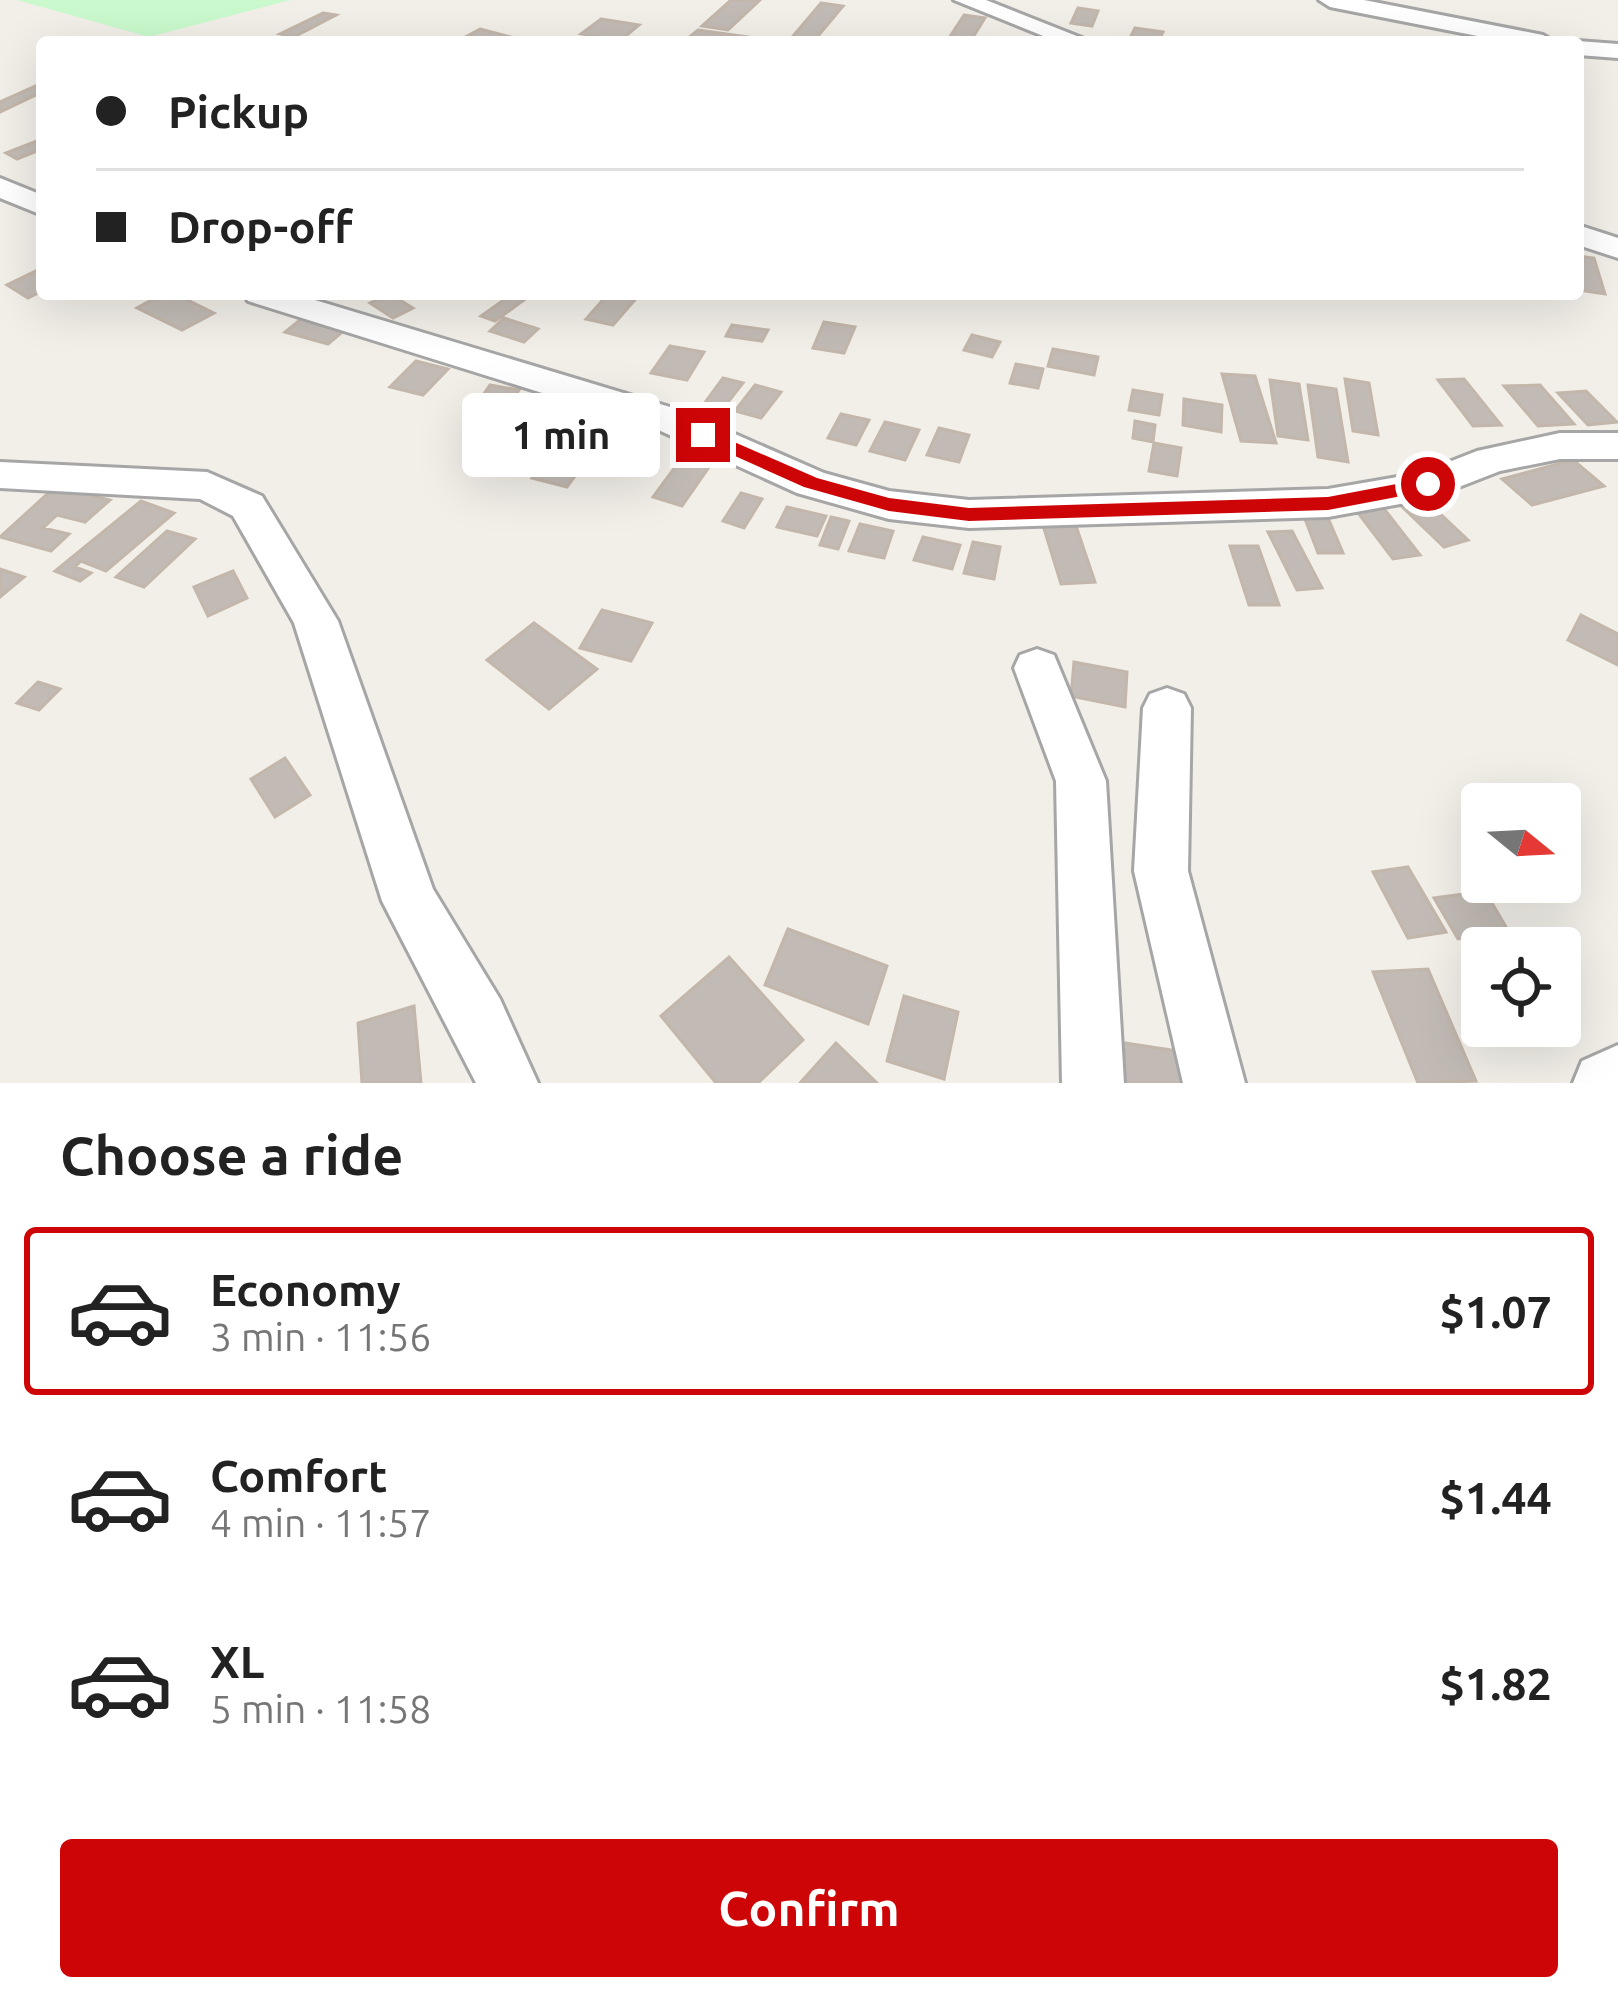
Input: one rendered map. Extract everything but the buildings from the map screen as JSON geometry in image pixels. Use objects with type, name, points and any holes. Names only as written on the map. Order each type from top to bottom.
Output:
[{"type":"street","points":[[965,0],[1063,36]]},
{"type":"street","points":[[1330,0],[1508,36]]},
{"type":"street","points":[[1584,48],[1618,51]]},
{"type":"street","points":[[0,187],[36,203]]},
{"type":"street","points":[[1584,236],[1618,249]]},
{"type":"street","points":[[280,300],[667,419],[811,483],[889,505],[969,514],[1328,503],[1428,484],[1491,460],[1559,446],[1618,446]]},
{"type":"street","points":[[0,475],[207,486],[248,506],[316,621],[410,901],[478,1020],[506,1083]]},
{"type":"street","points":[[1036,668],[1081,781],[1093,1083]]},
{"type":"street","points":[[1167,708],[1161,871],[1214,1083]]},
{"type":"street","points":[[1604,1083],[1618,1076]]},
{"type":"green space","points":[[17,0],[290,0],[153,36]]},
{"type":"route","points":[[703,435],[811,483],[889,505],[969,514],[1328,503],[1428,484]]}]
